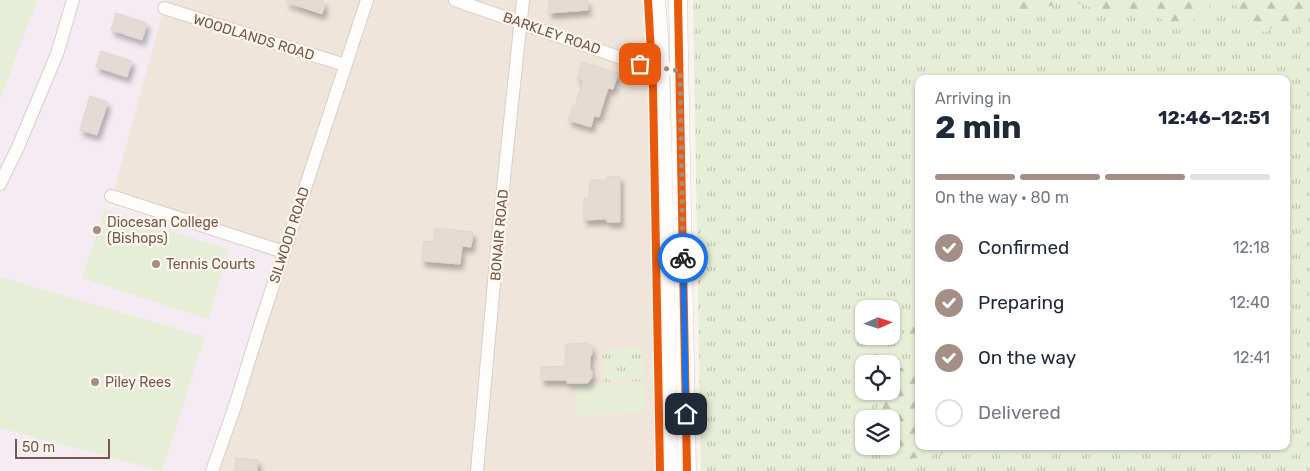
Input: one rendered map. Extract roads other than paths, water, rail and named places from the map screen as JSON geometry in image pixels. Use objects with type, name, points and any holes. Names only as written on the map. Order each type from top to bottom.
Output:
[{"type":"main road","points":[[656,0],[660,67],[669,471]]},
{"type":"main road","points":[[678,0],[687,471]]},
{"type":"street","points":[[0,184],[18,147],[57,54],[73,0]]},
{"type":"street","name":"SILWOOD ROAD","points":[[212,471],[235,406],[366,0]]},
{"type":"street","name":"BARKLEY ROAD","points":[[455,0],[630,61],[680,71]]},
{"type":"street","name":"BONAIR ROAD","points":[[477,471],[500,216],[523,0]]},
{"type":"street","name":"WOODLANDS ROAD","points":[[164,8],[345,65]]},
{"type":"street","points":[[111,196],[284,252]]},
{"type":"place","name":"Diocesan College (Bishops)","points":[[97,230]]},
{"type":"place","name":"Tennis Courts","points":[[156,264]]},
{"type":"place","name":"Piley Rees","points":[[95,382]]}]
